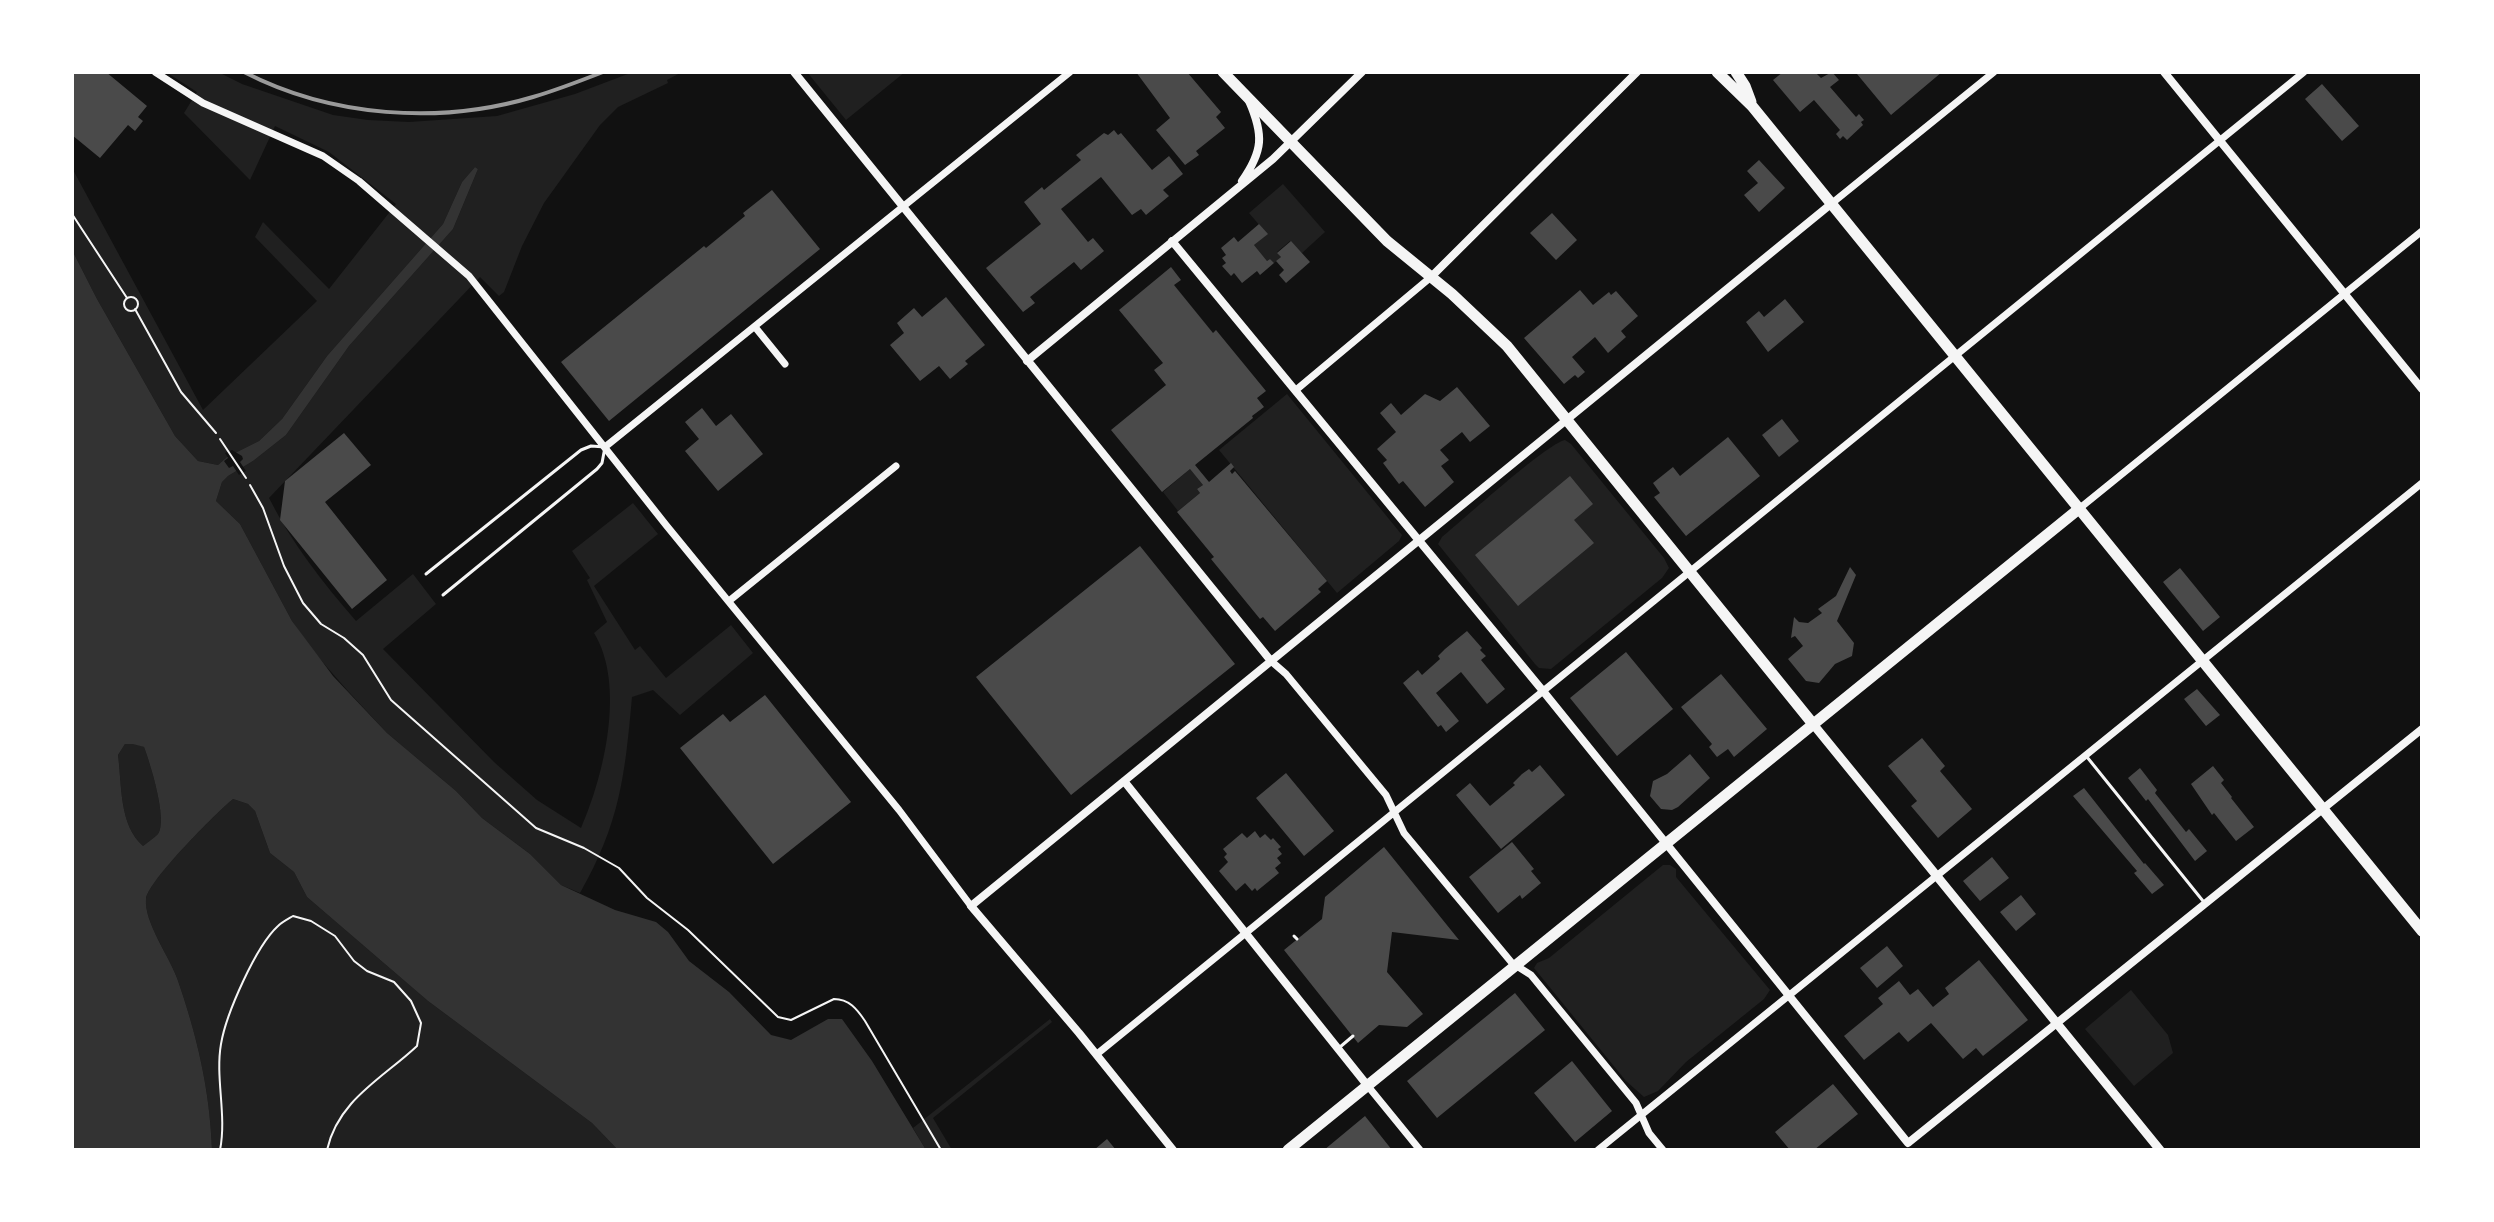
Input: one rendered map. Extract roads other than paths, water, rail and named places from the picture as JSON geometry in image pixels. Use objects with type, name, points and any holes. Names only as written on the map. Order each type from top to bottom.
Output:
[{"type":"main road","points":[[1223,72],[1387,241],[1497,336],[2160,1150]]},
{"type":"main road","points":[[1717,72],[1752,106],[2422,931]]},
{"type":"main road","points":[[1736,72],[1752,106]]},
{"type":"main road","points":[[1288,1150],[2080,508]]},
{"type":"street","points":[[155,72],[203,103],[323,156],[359,181],[477,285],[899,810],[971,906],[1097,1054],[1173,1150]]},
{"type":"street","points":[[794,72],[1271,661],[1286,674],[1380,787],[1404,833],[1515,966],[1532,977],[1642,1113],[1648,1131],[1663,1150]]},
{"type":"street","points":[[605,447],[1070,72]]},
{"type":"street","points":[[1027,361],[1291,142],[1362,72]]},
{"type":"street","points":[[1296,390],[1431,277],[1637,72]]},
{"type":"street","points":[[971,906],[1994,72]]},
{"type":"street","points":[[2164,72],[2422,389]]},
{"type":"street","points":[[1097,1054],[2304,72]]},
{"type":"street","points":[[1237,188],[1252,167],[1259,147],[1259,125],[1246,95]]},
{"type":"street","points":[[2080,508],[2422,231]]},
{"type":"street","points":[[1172,241],[1543,691],[1908,1143]]},
{"type":"street","points":[[755,327],[785,364]]},
{"type":"street","points":[[729,601],[896,466]]},
{"type":"street","points":[[1598,1150],[2422,483]]},
{"type":"street","points":[[1899,1150],[2422,729]]},
{"type":"street","points":[[1124,781],[1420,1150]]},
{"type":"lane","points":[[426,574],[581,450],[591,446],[605,447],[602,463],[597,469],[443,595]]},
{"type":"lane","points":[[2085,754],[2206,904]]},
{"type":"lane","points":[[1338,1049],[1353,1036]]},
{"type":"railway","points":[[244,72],[313,99],[386,112],[423,113],[497,106],[603,72]]}]
